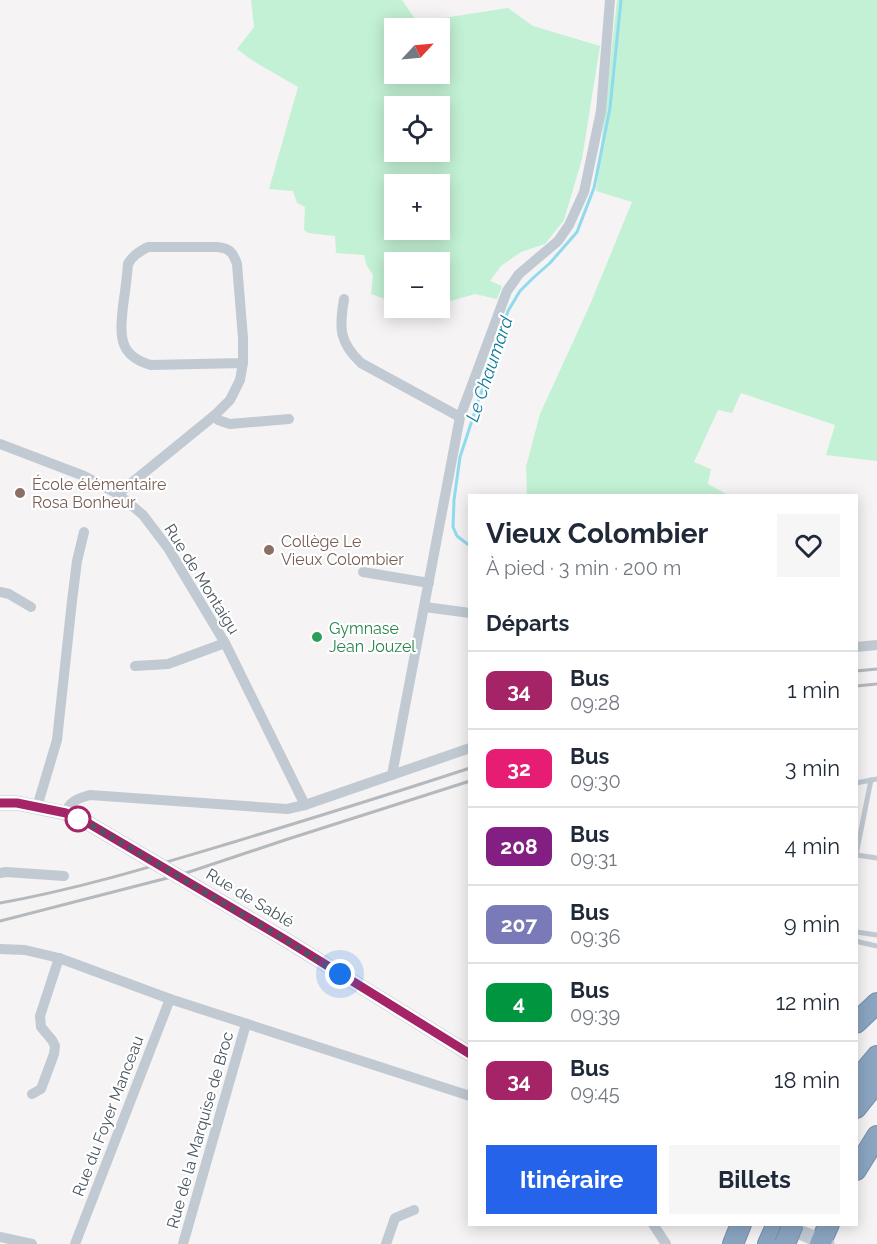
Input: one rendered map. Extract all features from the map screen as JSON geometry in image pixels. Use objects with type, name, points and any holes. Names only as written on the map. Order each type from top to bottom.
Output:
[{"type":"highway","points":[[858,1021],[877,1003]]},
{"type":"highway","points":[[858,1079],[877,1056]]},
{"type":"highway","points":[[858,1106],[877,1082]]},
{"type":"highway","points":[[858,1167],[877,1136]]},
{"type":"highway","points":[[733,1244],[740,1226]]},
{"type":"highway","points":[[768,1244],[778,1226]]},
{"type":"highway","points":[[785,1244],[792,1226]]},
{"type":"main road","name":"Rue de Sablé","points":[[0,803],[17,803],[66,813],[88,823],[286,940],[468,1053]]},
{"type":"main road","points":[[785,1226],[824,1238]]},
{"type":"street","points":[[392,774],[460,417],[507,291],[519,274],[558,241],[569,225],[584,192],[601,111],[610,0]]},
{"type":"street","points":[[118,494],[215,415],[230,400],[240,380],[243,363],[237,264],[234,255],[225,248],[217,247],[148,248],[138,252],[128,264],[120,331],[123,344],[130,355],[139,362],[151,365],[243,363]]},
{"type":"street","points":[[344,299],[341,317],[343,339],[351,353],[362,363],[460,417]]},
{"type":"street","points":[[215,415],[218,420],[230,424],[289,419]]},
{"type":"street","name":"Rue de Montaigu","points":[[0,444],[84,476],[118,494],[143,515],[168,548],[225,644],[305,805]]},
{"type":"street","points":[[37,807],[57,740],[77,561],[84,532]]},
{"type":"street","points":[[363,572],[429,583]]},
{"type":"street","points":[[0,592],[9,594],[31,606]]},
{"type":"street","points":[[425,607],[468,613]]},
{"type":"street","points":[[135,666],[168,664],[225,644]]},
{"type":"street","points":[[858,647],[877,645]]},
{"type":"street","points":[[66,813],[73,801],[90,795],[287,809],[305,805],[468,749]]},
{"type":"street","points":[[0,873],[64,876]]},
{"type":"street","points":[[0,949],[25,950],[59,958],[170,999],[468,1095]]},
{"type":"street","points":[[32,1094],[41,1089],[54,1054],[55,1046],[41,1027],[40,1016],[59,958]]},
{"type":"street","name":"Rue du Foyer Manceau","points":[[75,1244],[170,999]]},
{"type":"street","name":"Rue de la Marquise de Broc","points":[[183,1244],[246,1024]]},
{"type":"street","points":[[386,1244],[395,1218],[414,1210]]},
{"type":"street","points":[[654,1226],[666,1244]]},
{"type":"street","points":[[0,1237],[32,1244]]},
{"type":"lane","points":[[858,783],[874,780],[858,851]]},
{"type":"lane","points":[[858,855],[877,858]]},
{"type":"lane","points":[[858,932],[877,935]]},
{"type":"lane","points":[[858,941],[877,946]]},
{"type":"lane","points":[[858,1021],[877,997]]},
{"type":"green space","points":[[251,0],[402,0],[414,18],[384,18],[384,84],[450,84],[450,18],[443,18],[508,8],[533,26],[600,46],[582,159],[564,220],[545,244],[521,252],[501,266],[490,281],[502,286],[497,299],[475,294],[450,301],[450,252],[384,252],[384,299],[371,294],[373,275],[364,255],[336,253],[335,236],[308,233],[304,230],[305,207],[297,203],[293,191],[269,189],[298,87],[237,49],[254,27]]},
{"type":"green space","points":[[617,0],[877,0],[877,461],[826,455],[835,425],[741,393],[732,413],[718,410],[694,462],[711,469],[708,484],[726,494],[527,494],[526,467],[540,414],[589,307],[632,202],[596,191]]},
{"type":"waterway","name":"Le Chaumard","points":[[468,544],[457,536],[453,527],[460,457],[508,311],[520,291],[550,263],[577,232],[594,188],[610,108],[621,0]]},
{"type":"railway","points":[[858,671],[877,669]]},
{"type":"railway","points":[[858,686],[877,684]]},
{"type":"railway","points":[[0,903],[59,891],[147,868],[468,769]]},
{"type":"railway","points":[[0,921],[183,874],[468,782]]},
{"type":"bus line","name":"34","points":[[0,803],[17,803],[66,813],[88,823],[286,940],[468,1053]]},
{"type":"place","name":"École élémentaire Rosa Bonheur","points":[[20,493]]},
{"type":"place","name":"Collège Le Vieux Colombier","points":[[269,550]]},
{"type":"place","name":"Gymnase Jean Jouzel","points":[[317,637]]},
{"type":"route","points":[[78,819],[76,818],[286,940],[340,974]]}]
